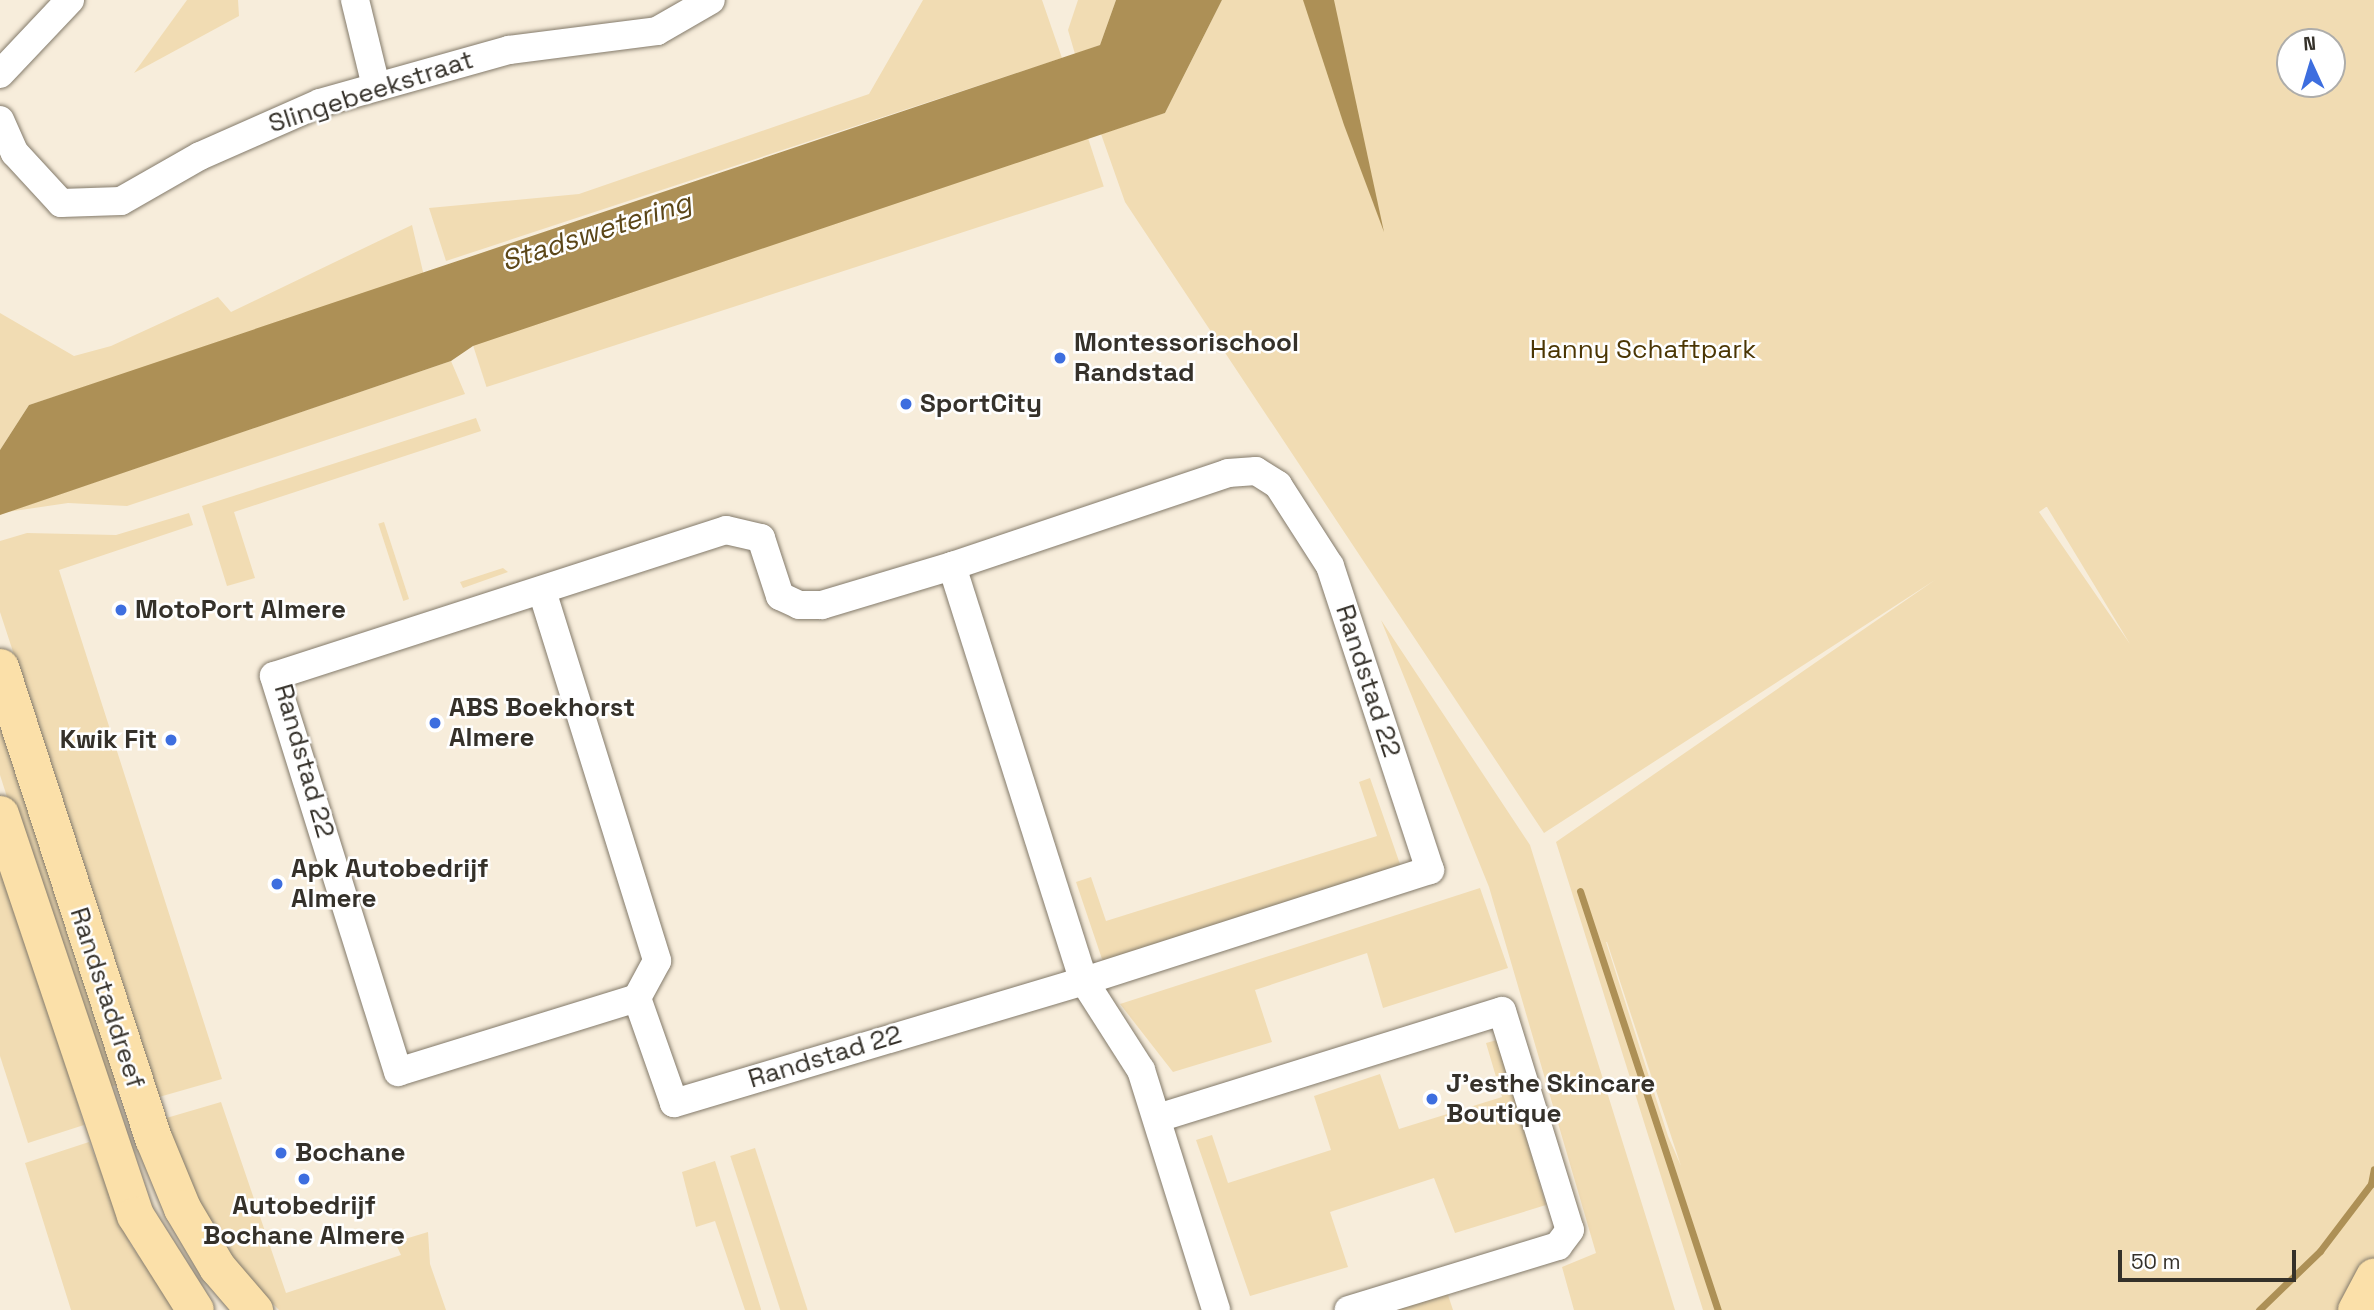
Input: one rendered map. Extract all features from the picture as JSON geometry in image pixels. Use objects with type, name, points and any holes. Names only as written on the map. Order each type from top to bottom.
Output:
[{"type":"main road","name":"Randstaddreef","points":[[0,667],[154,1140],[182,1208],[217,1267],[254,1310]]},
{"type":"main road","name":"Randstaddreef","points":[[0,814],[135,1215],[195,1310]]},
{"type":"main road","points":[[2356,1310],[2374,1276]]},
{"type":"street","points":[[0,74],[70,0]]},
{"type":"street","points":[[355,0],[376,86]]},
{"type":"street","name":"Slingebeekstraat","points":[[0,120],[15,153],[61,203],[85,206],[121,201],[261,126],[376,86],[509,50],[657,31],[710,0]]},
{"type":"street","name":"Randstad 22","points":[[1256,471],[1278,485],[1330,566],[1430,870],[1084,981],[674,1103],[637,998],[398,1072],[274,676],[543,594],[595,568],[726,530],[761,538],[780,596],[799,605],[822,605],[952,566],[1228,473],[1256,471]]},
{"type":"street","points":[[952,566],[1084,981],[1141,1070],[1216,1310]]},
{"type":"street","points":[[543,594],[657,961],[637,998]]},
{"type":"street","points":[[1158,1118],[1502,1011],[1570,1230],[1558,1246],[1349,1310]]},
{"type":"green space","points":[[187,0],[238,0],[239,16],[134,73]]},
{"type":"green space","points":[[923,0],[1042,0],[1062,58],[446,261],[429,208],[579,194],[869,94]]},
{"type":"green space","points":[[1078,0],[1116,0],[1100,45],[1075,54],[1068,30]]},
{"type":"green space","name":"Hanny Schaftpark","points":[[1222,0],[2374,0],[2374,1261],[2343,1310],[1703,1310],[1556,842],[1935,580],[1544,833],[1125,202],[1101,134],[1165,113]],"holes":[[[2047,507],[2130,644],[2039,512]],[[1607,942],[1681,1166],[1668,1136]]]},
{"type":"green space","points":[[1088,138],[1104,187],[487,387],[471,339]]},
{"type":"green space","points":[[412,225],[424,276],[29,405],[0,450],[0,313],[74,356],[111,346],[218,297],[231,312]]},
{"type":"green space","points":[[451,361],[465,394],[127,506],[68,503],[7,512]]},
{"type":"green space","points":[[476,418],[481,431],[234,512],[255,578],[227,586],[202,506]]},
{"type":"green space","points":[[189,513],[193,525],[59,570],[222,1079],[159,1097],[0,612],[0,541],[27,533],[116,535]]},
{"type":"green space","points":[[384,522],[409,599],[403,601],[378,524]]},
{"type":"green space","points":[[503,568],[508,572],[463,588],[460,582]]},
{"type":"green space","points":[[1381,620],[1530,845],[1675,1310],[1574,1310],[1562,1267],[1596,1253],[1489,887]]},
{"type":"green space","points":[[0,706],[123,1084],[100,1088],[0,775]]},
{"type":"green space","points":[[1370,778],[1401,867],[1103,962],[1076,882],[1091,877],[1106,921],[1377,836],[1359,782]]},
{"type":"green space","points":[[0,847],[84,1125],[28,1143],[0,1056]]},
{"type":"green space","points":[[1480,888],[1508,968],[1383,1008],[1367,953],[1255,990],[1272,1042],[1173,1072],[1120,1004]]},
{"type":"green space","points":[[1497,1040],[1546,1205],[1455,1233],[1434,1178],[1330,1212],[1348,1267],[1250,1296],[1196,1140],[1212,1135],[1228,1183],[1331,1150],[1314,1096],[1380,1074],[1399,1129],[1502,1097],[1486,1043]]},
{"type":"green space","points":[[221,1102],[286,1293],[401,1255],[395,1242],[428,1232],[430,1264],[446,1310],[279,1310],[248,1279],[199,1206],[163,1119]]},
{"type":"green space","points":[[89,1142],[130,1244],[177,1310],[71,1310],[25,1163]]},
{"type":"green space","points":[[755,1148],[808,1310],[780,1310],[730,1156]]},
{"type":"green space","points":[[715,1161],[761,1310],[745,1310],[715,1221],[696,1227],[682,1172]]},
{"type":"green space","points":[[1446,1289],[1453,1310],[1389,1310]]},
{"type":"water","name":"Stadswetering","points":[[1116,0],[1222,0],[1165,113],[473,346],[451,361],[0,515],[0,450],[29,405],[1100,45]]},
{"type":"water","points":[[1303,0],[1334,0],[1384,232],[1344,125]]},
{"type":"waterway","points":[[1580,891],[1718,1310]]},
{"type":"waterway","points":[[2259,1310],[2320,1251],[2371,1184],[2374,1169]]},
{"type":"place","name":"Montessorischool Randstad","points":[[1060,358]]},
{"type":"place","name":"SportCity","points":[[906,404]]},
{"type":"place","name":"MotoPort Almere","points":[[121,610]]},
{"type":"place","name":"ABS Boekhorst Almere","points":[[435,723]]},
{"type":"place","name":"Kwik Fit","points":[[171,740]]},
{"type":"place","name":"Apk Autobedrijf Almere","points":[[277,884]]},
{"type":"place","name":"J'esthe Skincare Boutique","points":[[1432,1099]]},
{"type":"place","name":"Bochane","points":[[281,1153]]},
{"type":"place","name":"Autobedrijf Bochane Almere","points":[[304,1179]]}]
